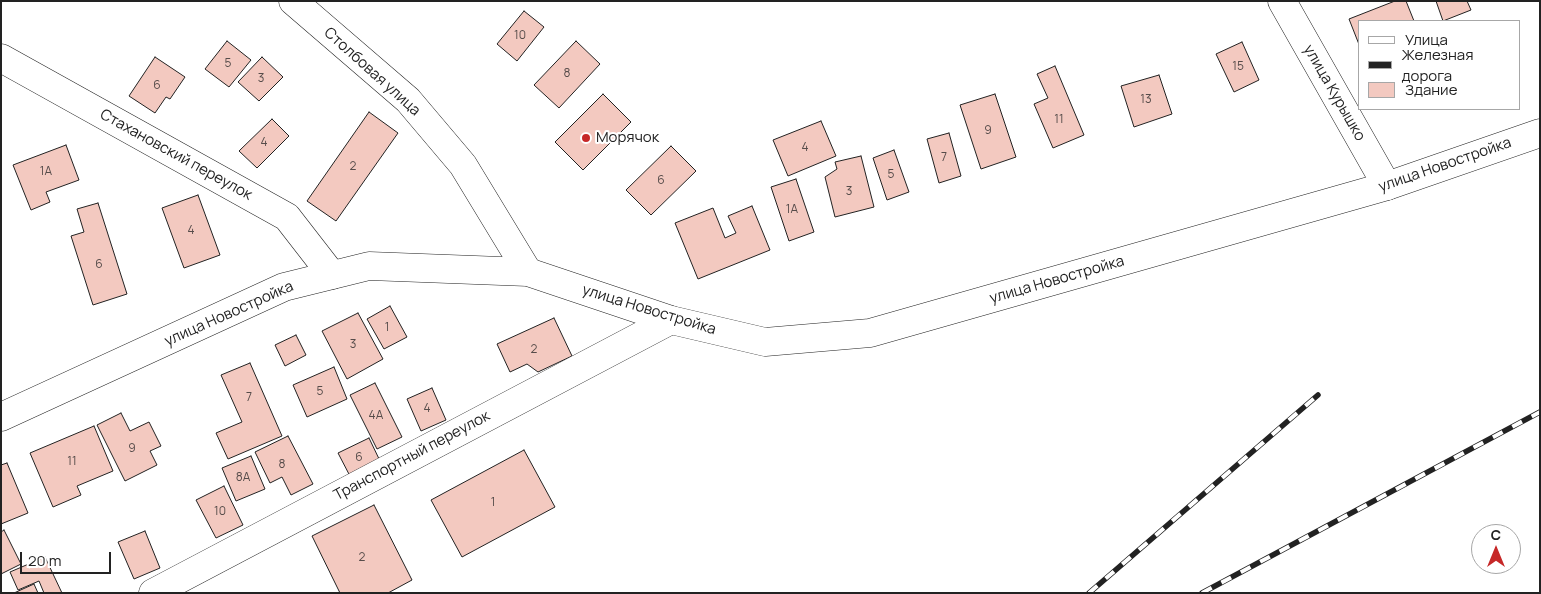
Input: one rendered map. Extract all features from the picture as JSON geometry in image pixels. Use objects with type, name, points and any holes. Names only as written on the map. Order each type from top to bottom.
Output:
[{"type":"main road","name":"Столбовая улица","points":[[293,1],[408,100],[463,165],[528,272]]},
{"type":"main road","name":"улица Курышко","points":[[1282,1],[1387,186]]},
{"type":"main road","name":"Стахановский переулок","points":[[1,58],[287,217],[332,275]]},
{"type":"main road","name":"улица Новостройка","points":[[1,417],[284,287],[369,266],[528,272],[671,320],[765,342],[870,333],[1387,186],[1540,133]]},
{"type":"main road","name":"Транспортный переулок","points":[[153,593],[671,320]]},
{"type":"building","points":[[1395,1],[1406,1],[1414,20],[1358,20],[1358,42],[1349,19]]},
{"type":"building","points":[[1436,1],[1467,1],[1471,10],[1443,20]]},
{"type":"building","points":[[524,11],[544,27],[517,61],[497,44]]},
{"type":"building","points":[[227,41],[251,60],[229,87],[205,69]]},
{"type":"building","points":[[576,41],[600,64],[559,108],[534,85]]},
{"type":"building","points":[[1242,42],[1259,80],[1234,92],[1216,54]]},
{"type":"building","points":[[155,57],[185,77],[170,99],[166,97],[155,113],[129,96]]},
{"type":"building","points":[[262,57],[283,77],[259,101],[238,82]]},
{"type":"building","points":[[1055,66],[1084,135],[1053,148],[1034,104],[1048,98],[1037,74]]},
{"type":"building","points":[[1159,75],[1172,114],[1134,127],[1121,86]]},
{"type":"building","points":[[603,94],[631,122],[583,170],[555,142]]},
{"type":"building","points":[[995,94],[1016,157],[981,169],[960,105]]},
{"type":"building","points":[[369,112],[398,133],[336,221],[307,201]]},
{"type":"building","points":[[272,119],[289,136],[257,168],[239,151]]},
{"type":"building","points":[[821,121],[836,156],[788,176],[773,140]]},
{"type":"building","points":[[949,133],[961,176],[939,183],[927,139]]},
{"type":"building","points":[[66,145],[79,180],[46,192],[50,202],[31,210],[13,165]]},
{"type":"building","points":[[671,146],[696,171],[651,215],[626,190]]},
{"type":"building","points":[[894,150],[909,192],[887,200],[873,158]]},
{"type":"building","points":[[861,156],[874,207],[835,217],[825,177],[837,169],[835,162]]},
{"type":"building","points":[[796,179],[814,232],[789,241],[771,187]]},
{"type":"building","points":[[198,195],[220,255],[184,268],[162,208]]},
{"type":"building","points":[[98,203],[127,294],[93,305],[71,236],[84,232],[77,209]]},
{"type":"building","points":[[752,206],[770,250],[698,279],[675,223],[713,208],[725,238],[736,233],[728,216]]},
{"type":"building","points":[[390,306],[407,337],[384,349],[367,319]]},
{"type":"building","points":[[358,313],[383,359],[347,379],[322,331]]},
{"type":"building","points":[[554,318],[572,356],[538,372],[527,364],[510,372],[497,344]]},
{"type":"building","points":[[296,335],[306,355],[285,366],[275,345]]},
{"type":"building","points":[[250,363],[282,436],[228,459],[216,433],[242,422],[221,375]]},
{"type":"building","points":[[334,367],[347,399],[307,417],[293,385]]},
{"type":"building","points":[[375,383],[402,437],[377,449],[350,395]]},
{"type":"building","points":[[432,388],[446,420],[421,431],[407,399]]},
{"type":"building","points":[[121,413],[130,431],[149,422],[161,446],[150,451],[157,465],[125,481],[97,425]]},
{"type":"building","points":[[94,426],[113,471],[77,486],[81,495],[53,507],[30,453]]},
{"type":"building","points":[[288,436],[313,484],[291,495],[282,477],[270,483],[255,452]]},
{"type":"building","points":[[369,438],[381,463],[351,478],[338,453]]},
{"type":"building","points":[[524,450],[555,507],[462,557],[431,500]]},
{"type":"building","points":[[251,456],[265,489],[236,501],[222,468]]},
{"type":"building","points":[[7,463],[28,513],[1,524],[1,465]]},
{"type":"building","points":[[224,486],[243,525],[216,538],[196,500]]},
{"type":"building","points":[[374,505],[412,580],[388,593],[340,593],[312,536]]},
{"type":"building","points":[[4,530],[21,564],[1,574],[1,532]]},
{"type":"building","points":[[145,531],[160,568],[134,579],[118,542]]},
{"type":"building","points":[[45,557],[62,593],[44,593],[39,581],[18,590],[10,572]]},
{"type":"building","points":[[34,584],[38,593],[14,593]]},
{"type":"railway","points":[[1089,593],[1318,395]]},
{"type":"railway","points":[[1202,593],[1540,412]]},
{"type":"place","name":"Морячок","points":[[586,138]]}]
